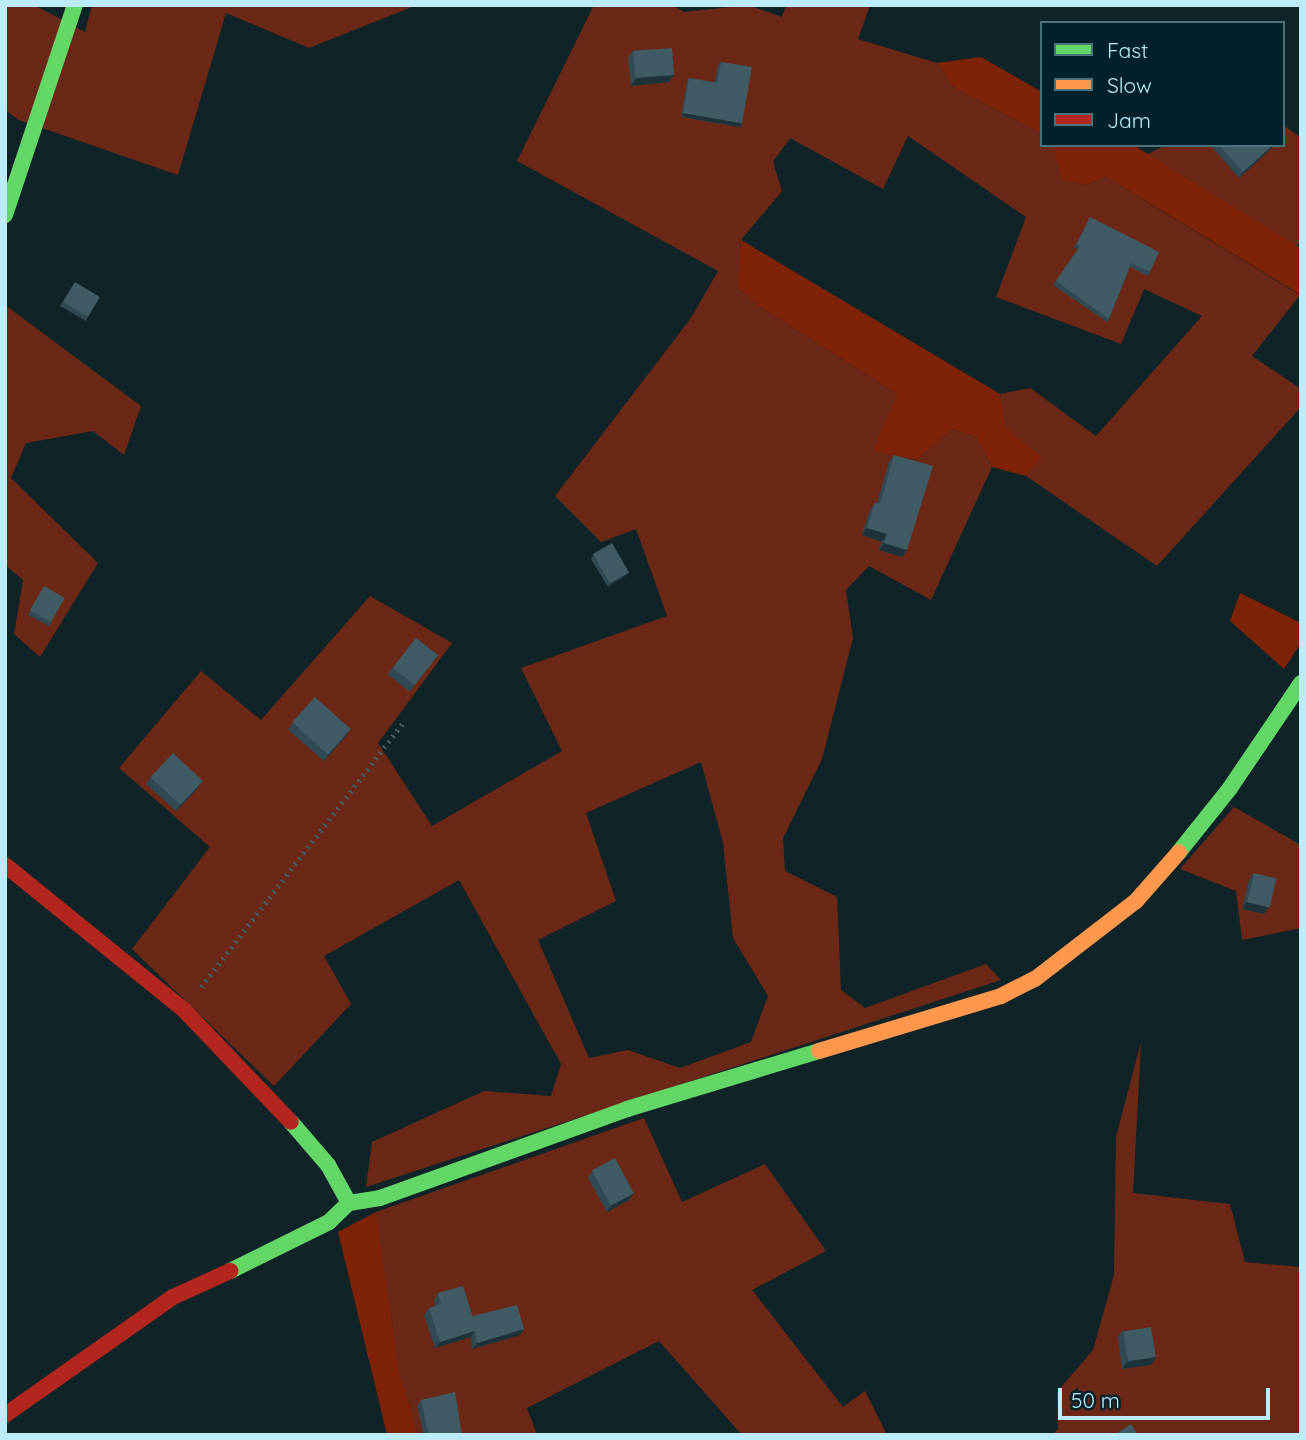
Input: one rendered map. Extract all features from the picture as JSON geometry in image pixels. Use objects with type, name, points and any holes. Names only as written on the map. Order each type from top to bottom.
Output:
[{"type":"street","points":[[5,215],[75,5]]},
{"type":"street","points":[[5,1415],[173,1297],[294,1241],[329,1222],[349,1203],[380,1198],[627,1109],[1002,996],[1035,979],[1136,901],[1230,788],[1301,683]]},
{"type":"street","points":[[5,865],[183,1009],[303,1134],[328,1166],[349,1203]]},
{"type":"path","points":[[183,1009],[285,883],[405,720]]},
{"type":"shaded area","points":[[5,5],[34,5],[85,32],[92,5],[417,5],[309,48],[226,13],[178,175],[19,120],[5,110]]},
{"type":"shaded area","points":[[594,5],[672,5],[684,12],[748,5],[782,17],[786,5],[870,5],[858,39],[937,63],[953,87],[1040,133],[1040,147],[1053,147],[1061,180],[1086,185],[1106,177],[1300,295],[1252,356],[1301,389],[1301,407],[1157,566],[1026,476],[1041,458],[1006,427],[1000,394],[1030,388],[1096,436],[1202,316],[1144,289],[1121,344],[996,297],[1026,217],[908,136],[883,189],[790,138],[773,162],[782,191],[741,240],[737,287],[757,305],[897,394],[874,451],[916,460],[953,429],[976,437],[992,467],[931,600],[869,566],[846,590],[853,638],[822,759],[783,838],[785,871],[837,897],[841,990],[865,1008],[986,964],[1001,980],[366,1187],[372,1142],[484,1091],[551,1096],[561,1064],[459,880],[324,956],[351,1004],[274,1086],[132,949],[210,847],[119,768],[201,671],[261,720],[370,596],[452,643],[378,743],[432,826],[562,751],[521,668],[667,616],[636,529],[601,542],[555,496],[691,318],[718,271],[517,161]],"holes":[[[701,762],[723,843],[733,938],[768,996],[751,1042],[680,1068],[628,1050],[589,1058],[538,940],[616,901],[586,813]]]},
{"type":"shaded area","points":[[981,57],[1040,91],[1040,133],[953,87],[937,63]]},
{"type":"shaded area","points":[[1285,126],[1301,138],[1301,242],[1296,246],[1148,154],[1162,147],[1285,147]]},
{"type":"shaded area","points":[[1053,147],[1136,147],[1301,248],[1301,295],[1106,177],[1086,185],[1061,180]]},
{"type":"shaded area","points":[[741,240],[1000,394],[1006,427],[1042,458],[1026,476],[992,467],[976,437],[953,429],[916,460],[873,451],[897,394],[757,305],[737,287]]},
{"type":"shaded area","points":[[5,305],[141,406],[124,455],[93,431],[26,443],[11,478],[98,563],[40,657],[14,634],[23,580],[5,565]]},
{"type":"shaded area","points":[[1240,593],[1301,623],[1301,643],[1284,669],[1230,621]]},
{"type":"shaded area","points":[[1234,807],[1301,845],[1301,928],[1242,940],[1236,891],[1180,869]]},
{"type":"shaded area","points":[[1141,1042],[1133,1193],[1230,1204],[1245,1262],[1301,1267],[1301,1435],[1052,1435],[1058,1429],[1057,1392],[1093,1350],[1114,1275],[1116,1137]]},
{"type":"shaded area","points":[[644,1118],[682,1202],[765,1164],[826,1251],[752,1290],[843,1407],[865,1391],[887,1435],[742,1435],[659,1341],[527,1408],[537,1435],[418,1435],[399,1369],[376,1212]]},
{"type":"shaded area","points":[[376,1212],[399,1369],[418,1435],[387,1435],[338,1232]]},
{"type":"building","points":[[672,48],[674,75],[635,78],[633,51]]},
{"type":"building","points":[[721,62],[752,67],[742,123],[683,113],[689,78],[717,83]]},
{"type":"building","points":[[1221,147],[1271,147],[1243,172]]},
{"type":"building","points":[[1090,217],[1159,252],[1150,272],[1131,263],[1109,319],[1056,281],[1080,246],[1077,244]]},
{"type":"building","points":[[75,282],[100,297],[88,317],[63,302]]},
{"type":"building","points":[[894,455],[933,466],[907,550],[884,543],[887,534],[867,528],[875,503],[880,504]]},
{"type":"building","points":[[612,543],[629,572],[610,583],[593,554]]},
{"type":"building","points":[[44,586],[65,598],[51,622],[30,610]]},
{"type":"building","points":[[416,638],[438,655],[415,685],[393,668]]},
{"type":"building","points":[[315,697],[351,729],[328,754],[292,722]]},
{"type":"building","points":[[173,753],[203,781],[180,805],[150,777]]},
{"type":"building","points":[[1254,873],[1276,878],[1270,907],[1247,902]]},
{"type":"building","points":[[615,1158],[634,1193],[611,1206],[592,1170]]},
{"type":"building","points":[[463,1286],[474,1321],[473,1316],[517,1305],[524,1329],[477,1343],[475,1331],[440,1342],[429,1308],[441,1304],[438,1293]]},
{"type":"building","points":[[1151,1327],[1156,1357],[1128,1361],[1123,1331]]},
{"type":"building","points":[[455,1392],[462,1435],[429,1435],[421,1400]]},
{"type":"building","points":[[1131,1424],[1138,1435],[1114,1435]]},
{"type":"traffic: fast","points":[[5,215],[75,5]]},
{"type":"traffic: fast","points":[[1179,852],[1230,788],[1301,683]]},
{"type":"traffic: fast","points":[[230,1271],[329,1222],[349,1203],[380,1198],[627,1109],[819,1051]]},
{"type":"traffic: fast","points":[[291,1122],[328,1165],[349,1203]]},
{"type":"traffic: slow","points":[[819,1051],[1001,996],[1035,979],[1136,901],[1179,852]]},
{"type":"traffic: jam","points":[[5,865],[183,1009],[291,1122]]},
{"type":"traffic: jam","points":[[5,1415],[173,1297],[230,1271]]}]
